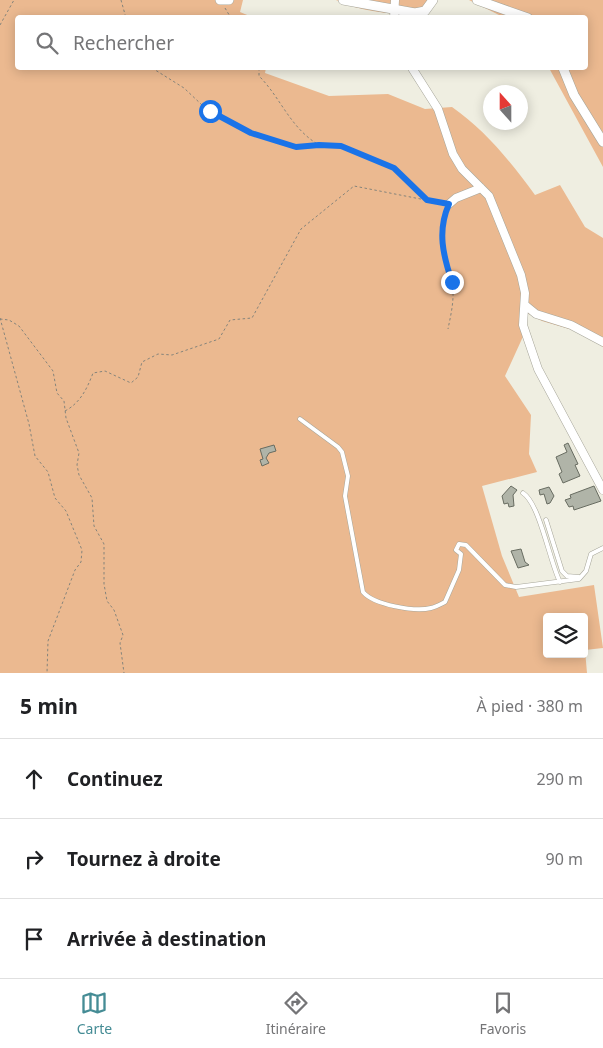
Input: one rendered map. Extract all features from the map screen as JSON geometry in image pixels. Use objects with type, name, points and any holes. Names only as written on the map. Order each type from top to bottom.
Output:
[{"type":"street","points":[[343,0],[420,12],[425,11],[433,0]]},
{"type":"street","points":[[477,0],[520,15]]},
{"type":"street","points":[[413,70],[438,109],[452,154],[462,169],[492,202],[521,275],[525,306],[523,325],[538,369],[603,490]]},
{"type":"street","points":[[564,70],[574,95],[603,142]]},
{"type":"street","points":[[449,204],[481,188]]},
{"type":"street","points":[[525,306],[536,314],[571,325],[603,342]]},
{"type":"lane","points":[[300,418],[342,452],[348,476],[345,496],[362,587],[367,597],[374,601],[416,609],[431,608],[445,602],[451,592],[458,570],[460,554],[456,550],[459,544],[466,546],[504,586],[516,587],[574,581],[584,575],[591,554],[603,548]]},
{"type":"lane","points":[[523,493],[528,496],[536,515],[560,582]]},
{"type":"lane","points":[[546,520],[564,575],[572,578],[584,575]]},
{"type":"path","points":[[0,25],[14,0]]},
{"type":"path","points":[[121,0],[125,15]]},
{"type":"path","points":[[224,1],[229,15]]},
{"type":"path","points":[[155,70],[184,88],[202,105],[219,117],[251,133],[296,147],[341,146],[394,168],[427,200]]},
{"type":"path","points":[[259,70],[259,76],[295,125],[309,139],[319,145]]},
{"type":"path","points":[[65,411],[74,406],[87,388],[92,373],[105,370],[131,383],[138,377],[142,362],[158,354],[172,355],[219,339],[230,320],[252,318],[301,229],[354,186],[449,204],[441,231],[442,248],[453,294],[448,329]]},
{"type":"path","points":[[0,319],[19,326],[50,364],[57,393],[64,401],[65,411],[79,453],[77,465],[79,475],[92,498],[94,526],[104,544],[104,584],[107,602],[114,610],[123,635],[120,643],[124,673]]},
{"type":"path","points":[[0,319],[35,456],[48,472],[55,498],[66,511],[82,550],[81,562],[75,570],[48,641],[47,673]]},
{"type":"shaded area","points":[[0,0],[243,0],[240,12],[247,15],[15,15],[15,70],[266,70],[265,73],[329,96],[388,94],[425,109],[452,107],[476,126],[497,147],[535,195],[560,185],[585,227],[603,238],[603,347],[583,333],[542,321],[527,313],[526,330],[505,376],[531,415],[529,454],[537,472],[482,486],[502,556],[519,597],[594,585],[603,648],[588,650],[588,613],[543,613],[543,658],[586,658],[587,673],[0,673]]},
{"type":"shaded area","points":[[336,0],[438,0],[427,14],[416,14],[369,10]]},
{"type":"shaded area","points":[[469,0],[603,0],[603,167],[550,70],[588,70],[588,15],[499,15]]},
{"type":"building","points":[[568,443],[578,464],[575,465],[580,476],[563,483],[559,474],[562,472],[556,457],[567,452],[564,445]]},
{"type":"building","points":[[274,445],[276,451],[269,453],[266,458],[269,463],[262,466],[260,460],[263,459],[260,449]]},
{"type":"building","points":[[511,486],[517,490],[513,495],[514,506],[509,507],[508,503],[504,504],[502,496]]},
{"type":"building","points":[[594,486],[601,501],[574,510],[573,506],[569,507],[565,500],[571,498],[570,495]]},
{"type":"building","points":[[549,487],[554,496],[550,503],[547,504],[544,494],[540,495],[539,490]]},
{"type":"building","points":[[521,549],[525,562],[529,565],[518,568],[511,551]]},
{"type":"route","points":[[210,111],[251,133],[296,147],[341,146],[394,168],[427,200],[449,204],[444,214],[441,231],[442,248],[452,282]]}]
